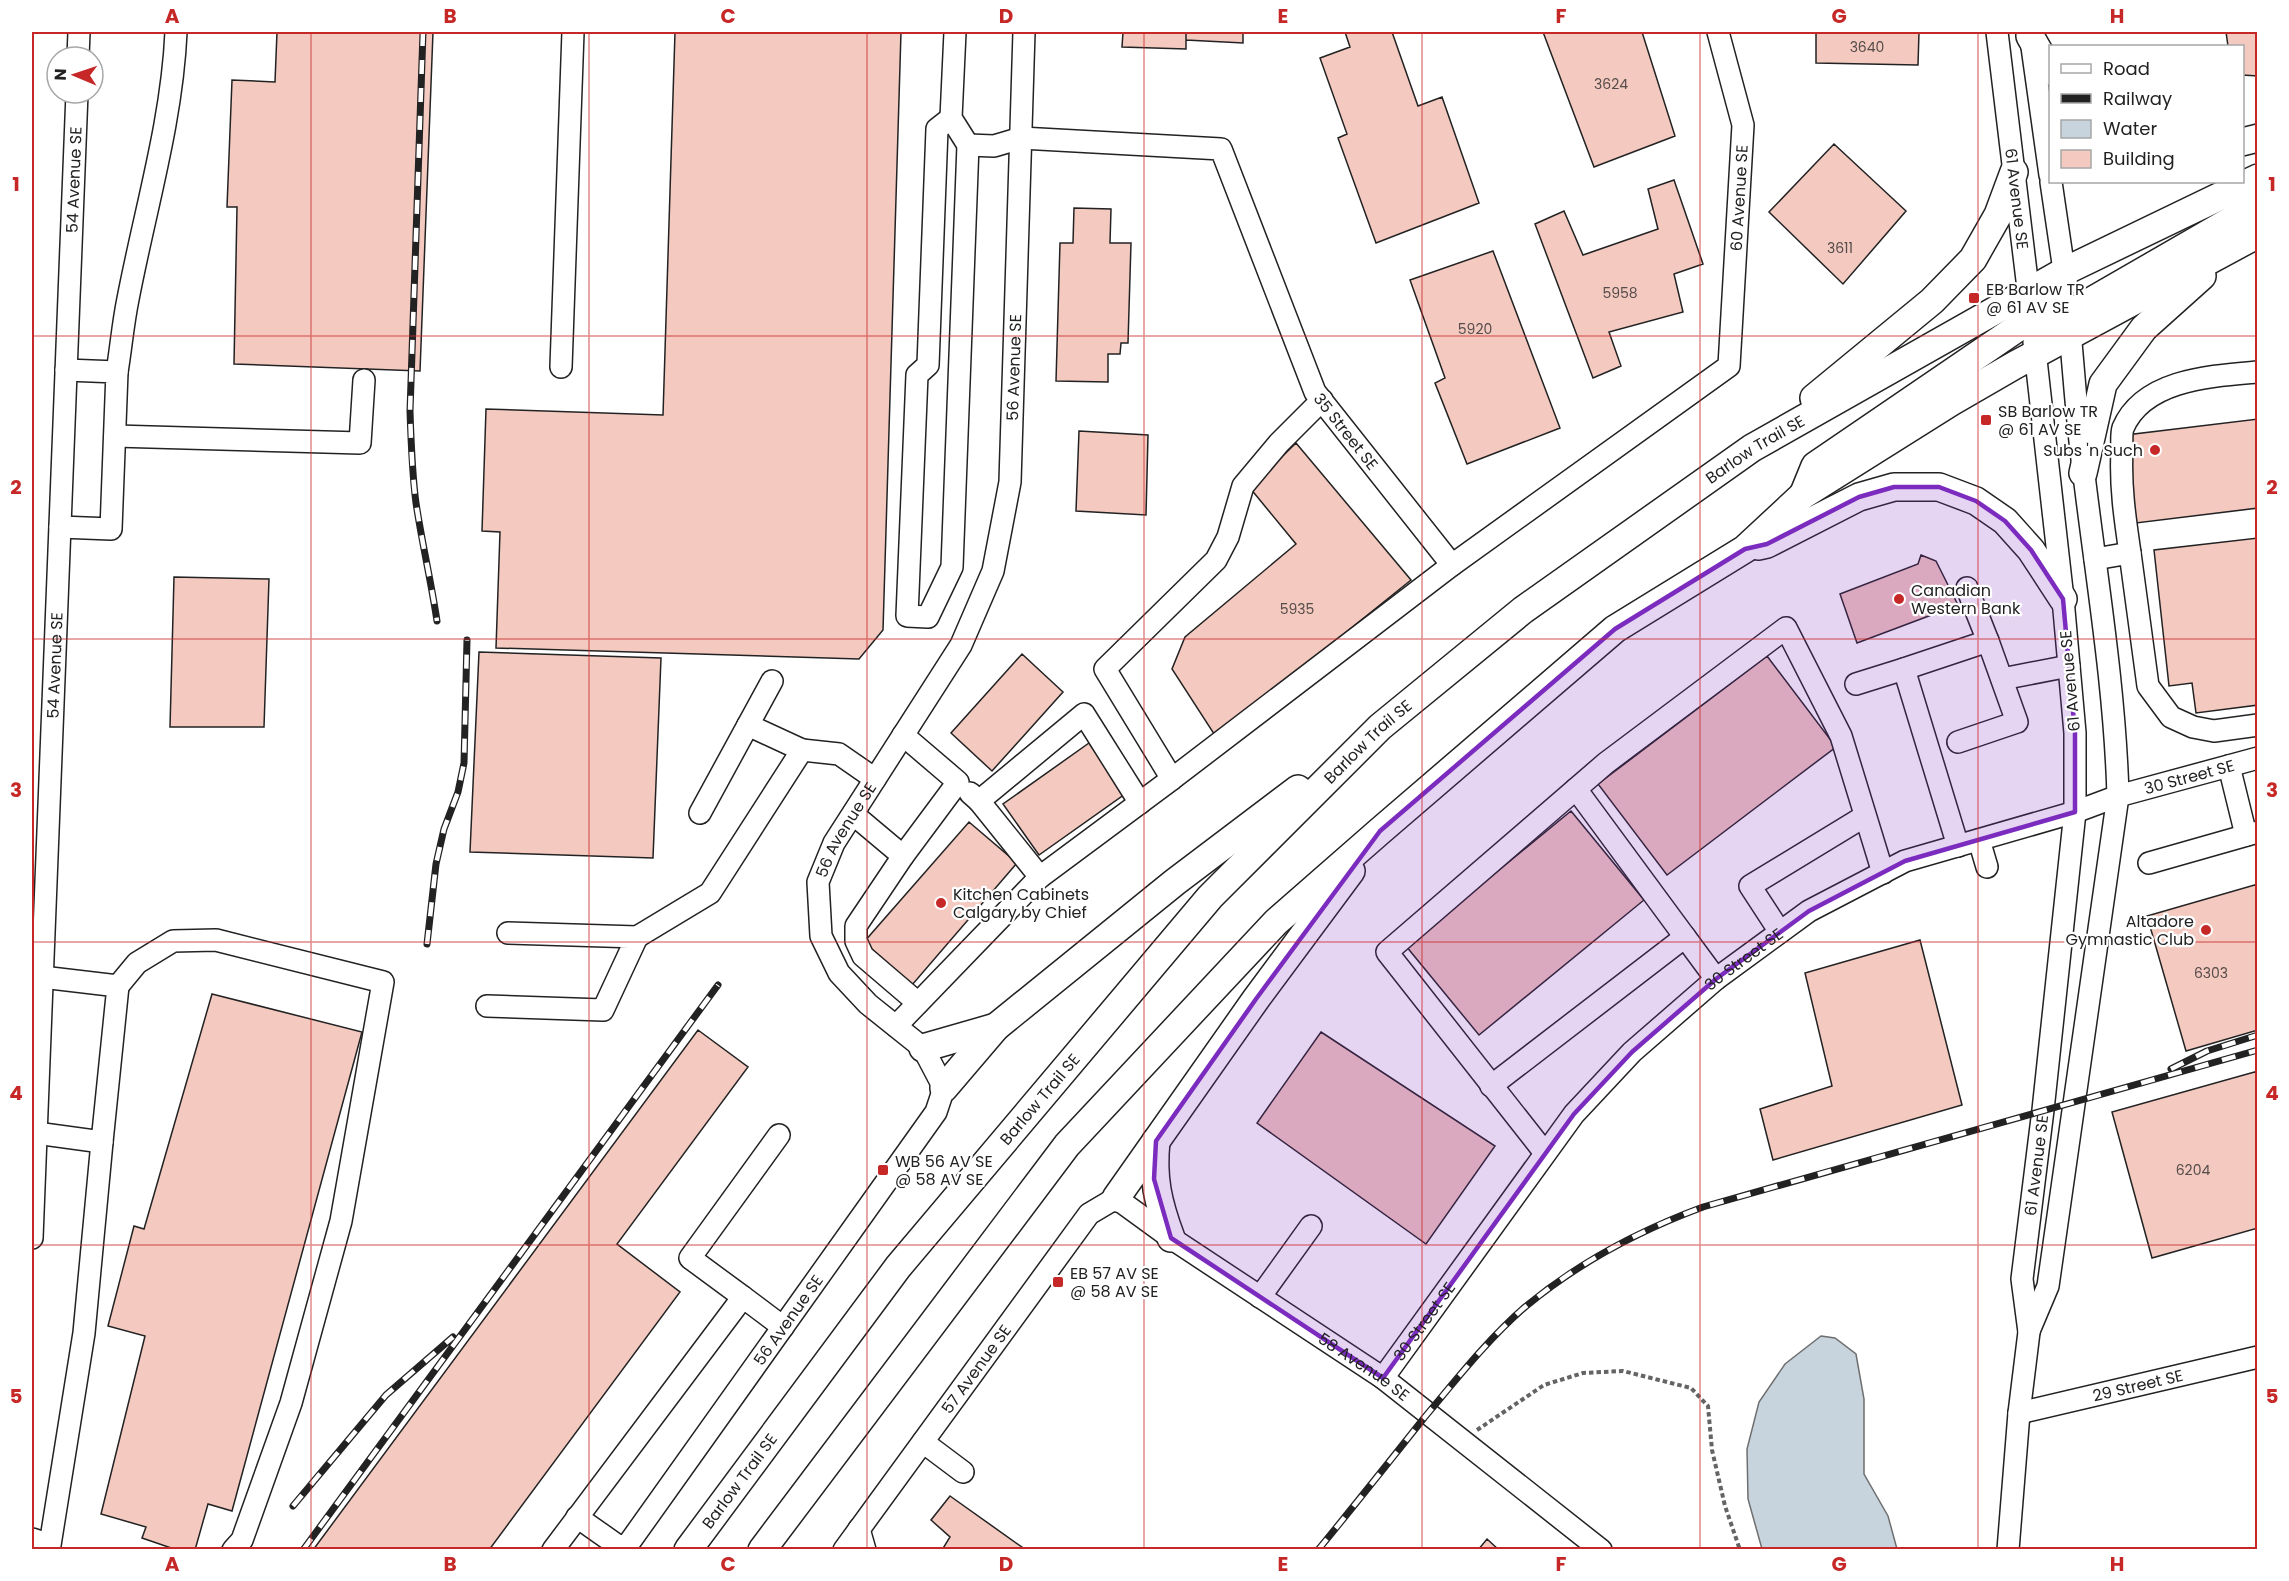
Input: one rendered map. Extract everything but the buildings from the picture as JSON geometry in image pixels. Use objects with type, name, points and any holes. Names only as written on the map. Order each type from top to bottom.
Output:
[{"type":"main road","points":[[2030,34],[2049,69]]},
{"type":"main road","points":[[1752,448],[1932,301],[1973,259],[1998,215],[2014,172]]},
{"type":"main road","name":"Barlow Trail SE","points":[[688,1550],[898,1267],[1210,897],[1380,726],[1523,610],[1752,448],[2030,305],[2065,271],[2258,178]]},
{"type":"main road","points":[[762,1550],[1067,1144],[1276,922],[1615,629],[1745,549],[1803,495],[2034,354],[2070,326],[2258,205]]},
{"type":"main road","points":[[2070,326],[2248,239]]},
{"type":"main road","points":[[2083,473],[2103,384],[2144,328],[2248,239]]},
{"type":"main road","points":[[1803,495],[1815,466],[2030,305]]},
{"type":"main road","points":[[1745,549],[1767,544],[1859,497],[1894,487],[1939,487],[1976,501],[2005,521],[2031,550],[2063,599]]},
{"type":"main road","points":[[944,1088],[996,1027],[1174,882],[1380,726]]},
{"type":"main road","points":[[1116,1198],[1256,999],[1380,831]]},
{"type":"main road","points":[[923,1048],[996,1027]]},
{"type":"main road","points":[[1156,1141],[1154,1162],[1159,1207],[1171,1238]]},
{"type":"street","points":[[60,527],[111,529],[117,372],[127,299],[146,217],[174,64],[176,32]]},
{"type":"street","points":[[561,367],[573,32]]},
{"type":"street","points":[[951,118],[938,129],[928,365],[917,375],[907,616],[928,617],[952,567],[968,145],[951,118],[955,32]]},
{"type":"street","name":"56 Avenue SE","points":[[624,1550],[936,1112],[944,1088],[923,1048],[868,1004],[839,973],[821,936],[818,882],[834,843],[961,645],[993,571],[1011,471],[1024,32]]},
{"type":"street","name":"60 Avenue SE","points":[[1452,565],[1729,366],[1743,126],[1718,32]]},
{"type":"street","name":"61 Avenue SE","points":[[1997,32],[2063,599],[2075,733],[2075,812],[2043,1110],[2022,1279],[2029,1332],[2019,1413],[2008,1550]]},
{"type":"street","points":[[2030,34],[2049,168]]},
{"type":"street","name":"54 Avenue SE","points":[[32,1238],[77,105]]},
{"type":"street","points":[[968,145],[994,146],[1021,138]]},
{"type":"street","name":"35 Street SE","points":[[1021,138],[1221,149],[1315,392],[1452,565]]},
{"type":"street","name":"61 Avenue SE","points":[[2029,1332],[2048,1286],[2118,796],[2116,734],[2110,669],[2083,473],[2065,271],[2051,183]]},
{"type":"street","points":[[66,370],[117,372]]},
{"type":"street","points":[[2258,372],[2187,380],[2147,398],[2132,414],[2122,430],[2121,461],[2122,496],[2148,686],[2171,717],[2193,727],[2214,731],[2258,725]]},
{"type":"street","points":[[115,436],[360,443],[364,380]]},
{"type":"street","points":[[1172,779],[1105,669],[1216,560],[1228,537],[1243,486],[1279,442],[1322,400]]},
{"type":"street","points":[[2095,559],[2130,553]]},
{"type":"street","points":[[896,1026],[1040,877],[1452,565]]},
{"type":"street","points":[[1958,742],[2017,722],[1967,588]]},
{"type":"street","points":[[1545,1154],[1387,952],[1606,762],[1786,628],[1841,736],[1883,873]]},
{"type":"street","points":[[1856,684],[1988,641]]},
{"type":"street","points":[[2002,679],[2069,666]]},
{"type":"street","points":[[1904,669],[1958,846]]},
{"type":"street","points":[[700,813],[772,681]]},
{"type":"street","points":[[979,801],[1084,714],[1140,803]]},
{"type":"street","points":[[748,725],[801,750],[839,754],[875,779]]},
{"type":"street","points":[[903,735],[979,801],[1040,877]]},
{"type":"street","points":[[487,1006],[603,1010],[638,937],[710,893],[801,750]]},
{"type":"street","name":"30 Street SE","points":[[1383,1378],[1574,1114],[1632,1052],[1716,979],[1809,911],[1905,861],[2075,812],[2118,796],[2258,758]]},
{"type":"street","points":[[2149,863],[2252,834],[2229,766]]},
{"type":"street","points":[[918,1003],[863,956],[856,941],[856,926],[903,856],[958,782]]},
{"type":"street","points":[[1576,789],[1716,979]]},
{"type":"street","points":[[853,814],[903,856]]},
{"type":"street","points":[[1780,932],[1750,886],[1865,816]]},
{"type":"street","points":[[1979,840],[1987,867]]},
{"type":"street","points":[[508,933],[638,937]]},
{"type":"street","points":[[1491,1086],[1685,937]]},
{"type":"street","points":[[47,1544],[84,1333],[118,986],[136,963],[173,940],[216,940],[383,981],[341,1221],[291,1403],[242,1540],[233,1550]]},
{"type":"street","points":[[42,977],[118,986]]},
{"type":"street","points":[[36,1132],[102,1142]]},
{"type":"street","points":[[779,1135],[690,1258],[783,1327]]},
{"type":"street","name":"58 Avenue SE","points":[[1116,1198],[1171,1238],[1383,1378],[1601,1550]]},
{"type":"street","name":"57 Avenue SE","points":[[844,1550],[1089,1214],[1116,1198]]},
{"type":"street","points":[[1260,1297],[1311,1226]]},
{"type":"street","points":[[553,1550],[743,1297]]},
{"type":"street","name":"29 Street SE","points":[[2019,1413],[2258,1357]]},
{"type":"street","points":[[923,1442],[963,1472]]},
{"type":"street","points":[[578,1517],[624,1550]]},
{"type":"street","points":[[859,1529],[865,1550]]},
{"type":"path","points":[[1480,1428],[1544,1385],[1582,1373],[1623,1371],[1691,1388],[1708,1406],[1712,1450],[1725,1506],[1740,1550]]},
{"type":"highlighted area","points":[[1894,487],[1939,487],[1976,501],[2005,521],[2031,550],[2063,599],[2075,733],[2075,812],[1905,861],[1809,911],[1716,979],[1632,1052],[1574,1114],[1383,1378],[1171,1238],[1154,1179],[1156,1141],[1256,999],[1380,831],[1615,629],[1745,549],[1767,544],[1859,497]]},
{"type":"water","points":[[1821,1336],[1835,1338],[1856,1354],[1864,1399],[1864,1474],[1888,1516],[1897,1549],[1762,1549],[1748,1499],[1747,1449],[1759,1402],[1785,1364]]},
{"type":"railway","points":[[423,32],[410,411],[416,503],[437,621]]},
{"type":"railway","points":[[427,944],[436,864],[444,829],[458,792],[464,763],[467,640]]},
{"type":"railway","points":[[303,1550],[718,985]]},
{"type":"railway","points":[[2171,1069],[2207,1051],[2258,1035]]},
{"type":"railway","points":[[1318,1550],[1424,1418],[1498,1333],[1525,1307],[1566,1276],[1632,1238],[1703,1207],[2258,1050]]},
{"type":"railway","points":[[293,1506],[386,1395],[453,1337]]},
{"type":"place","name":"EB Barlow TR @ 61 AV SE","points":[[1974,298]]},
{"type":"place","name":"SB Barlow TR @ 61 AV SE","points":[[1986,420]]},
{"type":"place","name":"Subs 'n Such","points":[[2155,450]]},
{"type":"place","name":"Canadian Western Bank","points":[[1899,599]]},
{"type":"place","name":"Kitchen Cabinets Calgary by Chief","points":[[941,903]]},
{"type":"place","name":"Altadore Gymnastic Club","points":[[2206,930]]},
{"type":"place","name":"WB 56 AV SE @ 58 AV SE","points":[[883,1170]]},
{"type":"place","name":"EB 57 AV SE @ 58 AV SE","points":[[1058,1282]]}]
